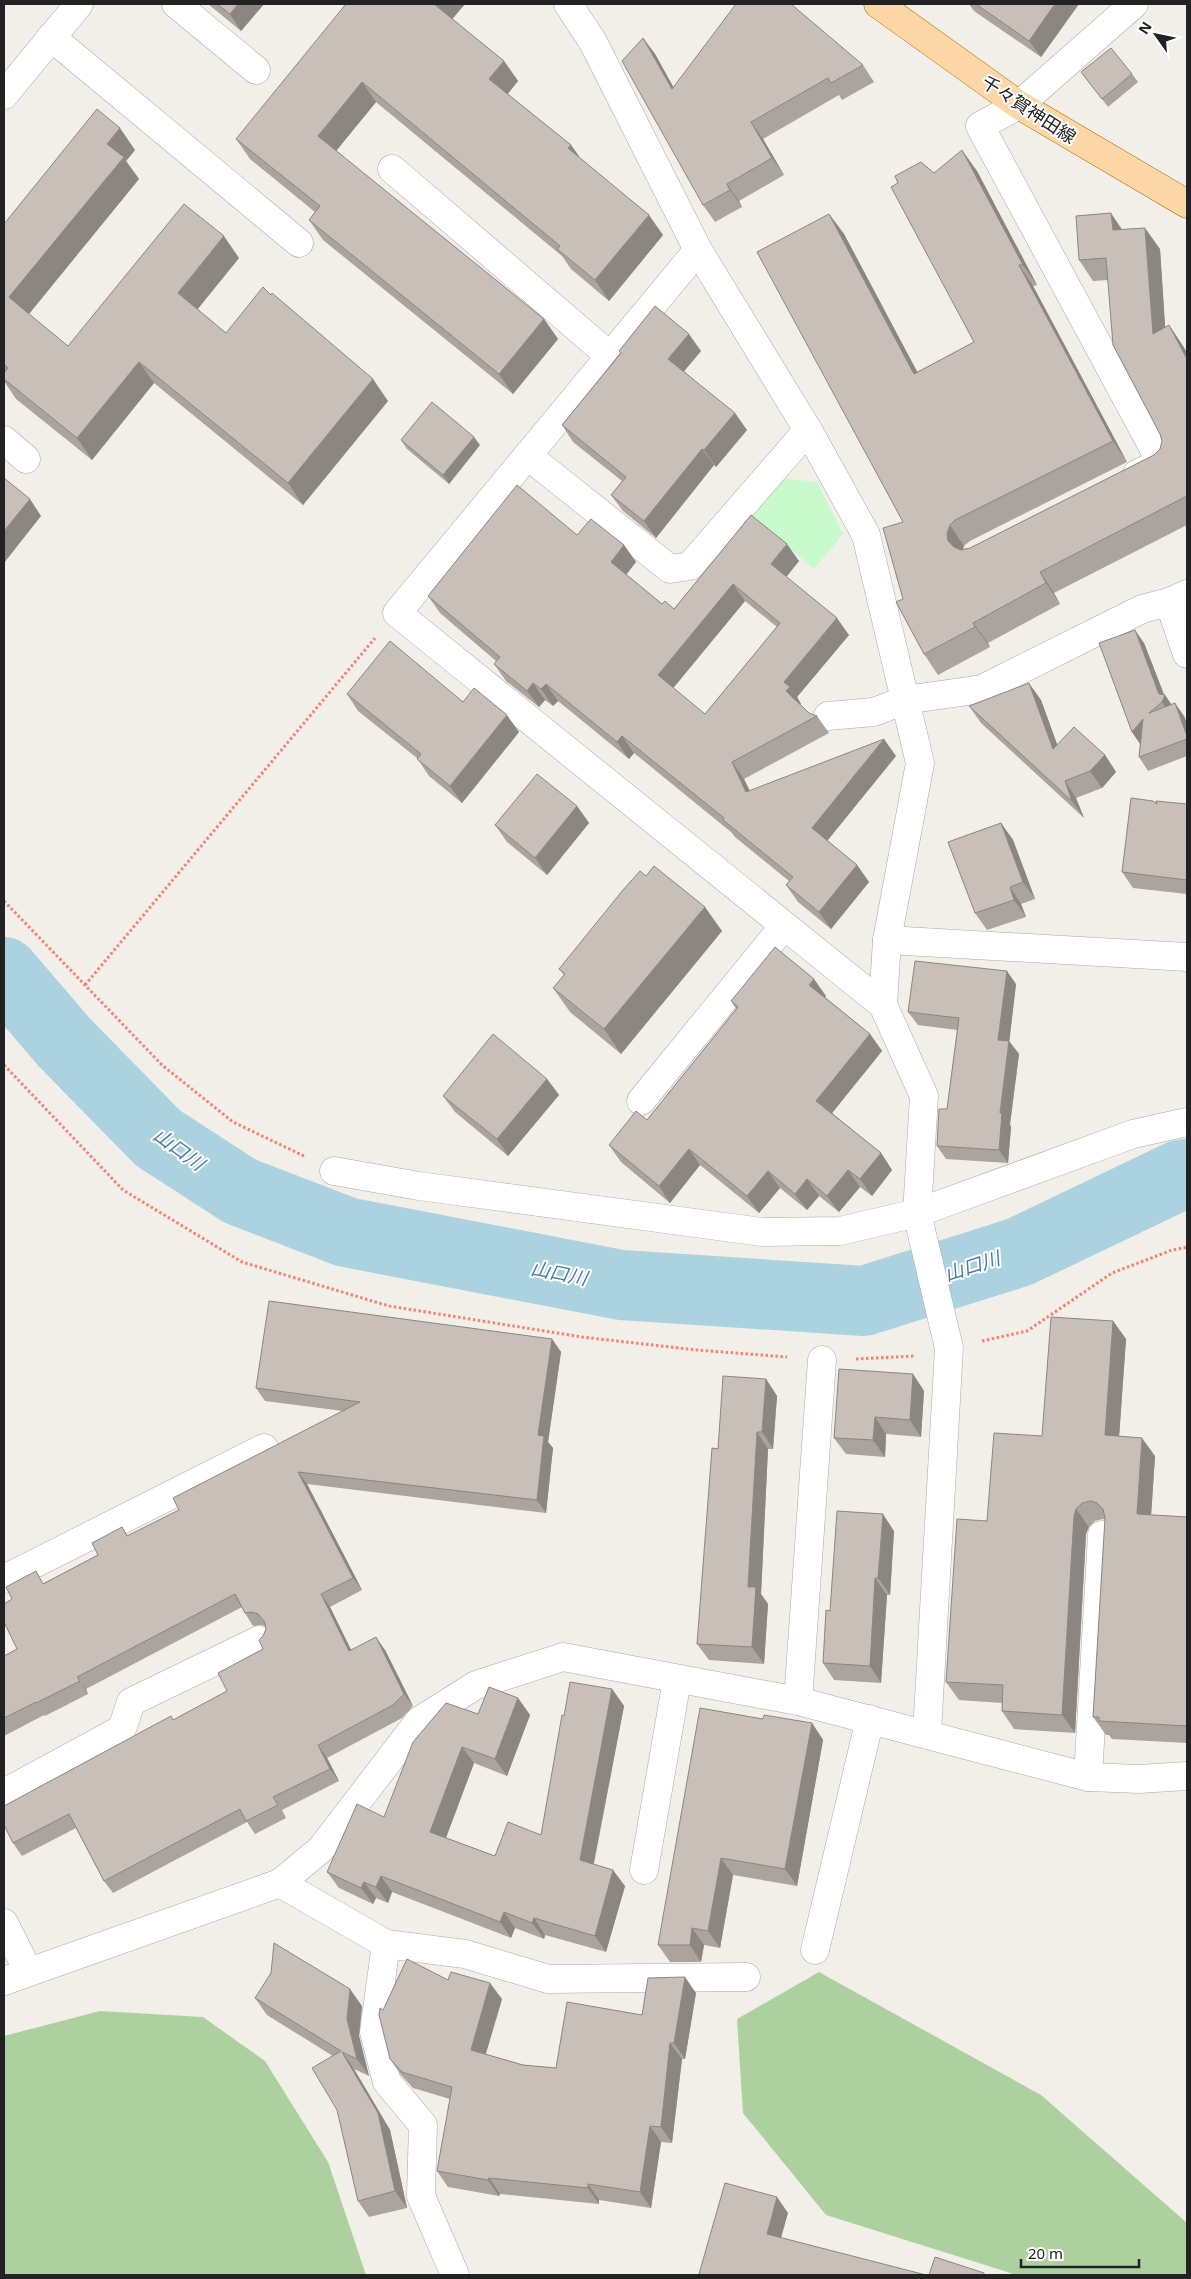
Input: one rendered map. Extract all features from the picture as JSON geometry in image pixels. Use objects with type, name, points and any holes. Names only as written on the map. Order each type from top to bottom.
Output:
[{"type":"main road","name":"千々賀神田線","points":[[886,6],[1019,105],[1187,204]]},
{"type":"street","points":[[4,95],[79,4]]},
{"type":"street","points":[[176,4],[256,70]]},
{"type":"street","points":[[568,4],[593,42],[698,250],[808,430],[866,535],[920,763],[887,940],[884,1005],[924,1096],[917,1213],[949,1348],[927,1733]]},
{"type":"street","points":[[1117,484],[1161,462],[980,126],[1019,105],[1134,4]]},
{"type":"street","points":[[51,37],[299,243]]},
{"type":"street","points":[[392,169],[610,356]]},
{"type":"street","points":[[698,250],[397,613],[884,1005]]},
{"type":"street","points":[[528,456],[670,569],[690,566],[808,430]]},
{"type":"street","points":[[4,440],[26,459]]},
{"type":"street","points":[[828,716],[874,712],[905,700],[982,689],[1142,609],[1178,598],[1187,654]]},
{"type":"street","points":[[641,1101],[784,926]]},
{"type":"street","points":[[887,940],[1187,957]]},
{"type":"street","points":[[334,1171],[419,1186],[762,1232],[840,1231],[917,1213],[1133,1134],[1187,1122]]},
{"type":"street","points":[[798,1701],[822,1360]]},
{"type":"street","points":[[4,1579],[264,1448]]},
{"type":"street","points":[[1088,1777],[1102,1535]]},
{"type":"street","points":[[4,1793],[122,1729],[131,1702],[259,1640]]},
{"type":"street","points":[[4,1923],[16,1976],[280,1883],[321,1849],[419,1721],[476,1685],[564,1657],[677,1680],[798,1701],[927,1733],[1088,1777],[1139,1779],[1187,1776]]},
{"type":"street","points":[[644,1870],[677,1680]]},
{"type":"street","points":[[815,1950],[870,1719]]},
{"type":"street","points":[[280,1883],[386,1944],[465,1954],[548,1979],[746,1976]]},
{"type":"street","points":[[386,1944],[374,2032],[386,2082],[423,2126],[421,2196],[455,2275]]},
{"type":"path","points":[[86,985],[397,613]]},
{"type":"path","points":[[4,901],[162,1066],[232,1122],[334,1171]]},
{"type":"path","points":[[4,1065],[123,1190],[242,1262],[389,1306],[582,1337],[698,1350],[822,1360],[908,1357],[1027,1331],[1112,1273],[1172,1250],[1187,1247]]},
{"type":"green space","points":[[780,478],[817,482],[843,534],[814,569],[750,516]]},
{"type":"green space","points":[[819,1972],[1041,2095],[1187,2223],[1187,2275],[1017,2275],[826,2215],[743,2113],[737,2019]]},
{"type":"green space","points":[[100,2011],[203,2017],[265,2061],[328,2162],[366,2275],[4,2275],[4,2036]]},
{"type":"building","points":[[217,4],[238,4],[230,14]]},
{"type":"building","points":[[346,4],[434,4],[504,61],[489,79],[571,145],[568,148],[649,215],[595,280],[557,249],[560,246],[362,82],[318,136],[544,319],[499,374],[309,220],[320,206],[236,139]]},
{"type":"building","points":[[736,4],[791,4],[863,65],[831,83],[828,78],[751,122],[772,158],[727,184],[730,190],[703,205],[622,61],[643,38],[672,89]]},
{"type":"building","points":[[976,4],[1055,4],[1029,41]]},
{"type":"building","points":[[1111,48],[1132,74],[1102,99],[1081,72]]},
{"type":"building","points":[[97,109],[120,128],[107,144],[124,157],[9,297],[68,346],[184,204],[224,236],[178,293],[226,333],[263,287],[373,379],[288,483],[139,362],[77,438],[4,379],[4,373],[8,368],[4,364],[4,224]]},
{"type":"building","points":[[962,150],[1023,265],[1019,265],[1113,441],[955,520],[950,525],[947,533],[948,541],[954,547],[961,550],[970,548],[1154,455],[1160,449],[1162,441],[1160,434],[1113,345],[1106,258],[1079,260],[1076,216],[1111,213],[1113,230],[1145,228],[1153,334],[1169,325],[1187,359],[1187,496],[1040,572],[1046,583],[973,623],[975,627],[924,654],[896,602],[903,599],[883,528],[903,522],[757,252],[829,214],[914,374],[974,342],[891,187],[898,183],[895,176],[921,162],[934,173]]},
{"type":"building","points":[[655,306],[689,334],[668,359],[735,413],[704,450],[702,449],[644,521],[611,495],[626,477],[562,425],[621,353],[619,351]]},
{"type":"building","points":[[432,402],[474,437],[443,475],[401,440]]},
{"type":"building","points":[[4,478],[30,499],[4,531]]},
{"type":"building","points":[[517,485],[577,535],[591,519],[624,545],[611,562],[662,604],[665,601],[674,609],[751,515],[787,544],[771,564],[837,618],[784,682],[790,687],[786,691],[809,713],[817,716],[732,762],[746,792],[884,739],[812,828],[857,865],[819,912],[786,885],[793,877],[723,820],[724,818],[622,736],[617,742],[546,684],[541,689],[533,683],[527,691],[494,664],[500,657],[428,596]],"holes":[[[733,584],[780,623],[705,714],[658,675]]]},
{"type":"building","points":[[1135,630],[1159,694],[1165,695],[1162,702],[1149,713],[1175,703],[1187,736],[1187,739],[1139,757],[1143,719],[1132,732],[1099,643]]},
{"type":"building","points":[[390,641],[463,702],[474,688],[507,715],[450,786],[417,759],[421,754],[347,694]]},
{"type":"building","points":[[1029,683],[1053,749],[1074,727],[1105,755],[1090,771],[1065,781],[1072,801],[969,706]]},
{"type":"building","points":[[537,774],[577,806],[535,858],[495,825]]},
{"type":"building","points":[[1131,798],[1153,801],[1157,804],[1156,801],[1187,804],[1187,880],[1122,872]]},
{"type":"building","points":[[1001,823],[1023,882],[1010,887],[1014,900],[975,913],[948,842]]},
{"type":"building","points":[[654,866],[705,907],[604,1029],[553,988],[565,974],[559,969],[623,890],[640,871],[646,876]]},
{"type":"building","points":[[775,947],[814,979],[809,985],[870,1034],[816,1101],[881,1153],[860,1179],[848,1170],[827,1196],[807,1179],[795,1194],[768,1171],[747,1196],[689,1149],[659,1186],[609,1145],[636,1111],[647,1120],[738,1007],[731,1001]]},
{"type":"building","points":[[915,961],[1007,971],[998,1040],[1009,1041],[1000,1113],[1002,1113],[999,1150],[937,1146],[939,1109],[947,1109],[959,1018],[908,1012]]},
{"type":"building","points":[[493,1034],[547,1079],[497,1139],[443,1096]]},
{"type":"building","points":[[269,1301],[552,1339],[538,1435],[544,1436],[537,1500],[298,1472],[353,1578],[321,1594],[349,1651],[376,1637],[404,1694],[393,1705],[318,1745],[330,1769],[273,1797],[278,1805],[246,1821],[240,1809],[104,1881],[69,1814],[13,1843],[4,1825],[4,1806],[171,1716],[173,1720],[227,1691],[218,1673],[263,1649],[259,1640],[266,1629],[264,1621],[258,1614],[252,1612],[245,1613],[235,1594],[77,1677],[80,1681],[4,1718],[4,1656],[17,1649],[4,1622],[4,1604],[12,1599],[6,1587],[36,1571],[43,1584],[98,1555],[92,1543],[122,1527],[127,1536],[179,1510],[173,1498],[360,1402],[256,1388]]},
{"type":"building","points":[[1051,1317],[1113,1321],[1105,1435],[1142,1438],[1137,1514],[1187,1517],[1187,1726],[1099,1721],[1099,1717],[1093,1717],[1105,1518],[1103,1509],[1097,1503],[1091,1501],[1082,1503],[1076,1509],[1074,1516],[1062,1715],[1002,1711],[1003,1685],[946,1682],[957,1519],[987,1521],[994,1433],[1042,1436]]},
{"type":"building","points":[[839,1369],[913,1374],[910,1420],[875,1417],[873,1440],[834,1438]]},
{"type":"building","points":[[723,1376],[766,1379],[762,1432],[757,1432],[748,1587],[756,1587],[752,1647],[697,1644],[712,1448],[718,1449]]},
{"type":"building","points":[[837,1511],[883,1514],[878,1578],[875,1578],[870,1666],[823,1663],[826,1610],[830,1611]]},
{"type":"building","points":[[570,1682],[612,1689],[580,1860],[613,1870],[595,1936],[534,1918],[532,1923],[504,1912],[500,1922],[381,1876],[376,1887],[364,1882],[361,1888],[327,1872],[357,1804],[384,1817],[413,1742],[446,1703],[478,1714],[489,1687],[518,1698],[495,1759],[462,1747],[430,1832],[495,1856],[508,1822],[541,1835],[562,1715],[564,1716]]},
{"type":"building","points":[[700,1708],[763,1719],[764,1715],[812,1723],[785,1869],[721,1858],[708,1931],[692,1928],[690,1945],[658,1945]]},
{"type":"building","points":[[274,1943],[350,1989],[347,2019],[357,2059],[342,2052],[378,2113],[395,2191],[358,2201],[337,2110],[312,2068],[341,2051],[255,1998],[271,1973]]},
{"type":"building","points":[[407,1959],[448,1980],[451,1972],[490,1983],[471,2050],[523,2065],[556,2068],[567,2002],[642,2015],[648,1978],[685,1977],[674,2043],[670,2043],[661,2127],[650,2126],[640,2192],[588,2184],[588,2188],[489,2178],[488,2180],[437,2171],[452,2087],[402,2072],[390,2059],[379,2015],[380,2008],[383,2010]]},
{"type":"building","points":[[725,2183],[777,2197],[767,2234],[926,2275],[699,2274]]},
{"type":"building","points":[[935,2257],[984,2273],[984,2275],[929,2275]]},
{"type":"waterway","name":"山口川","points":[[4,972],[64,1042],[158,1138],[240,1191],[346,1232],[621,1285],[864,1301],[1019,1252],[1180,1175],[1187,1174]]}]
